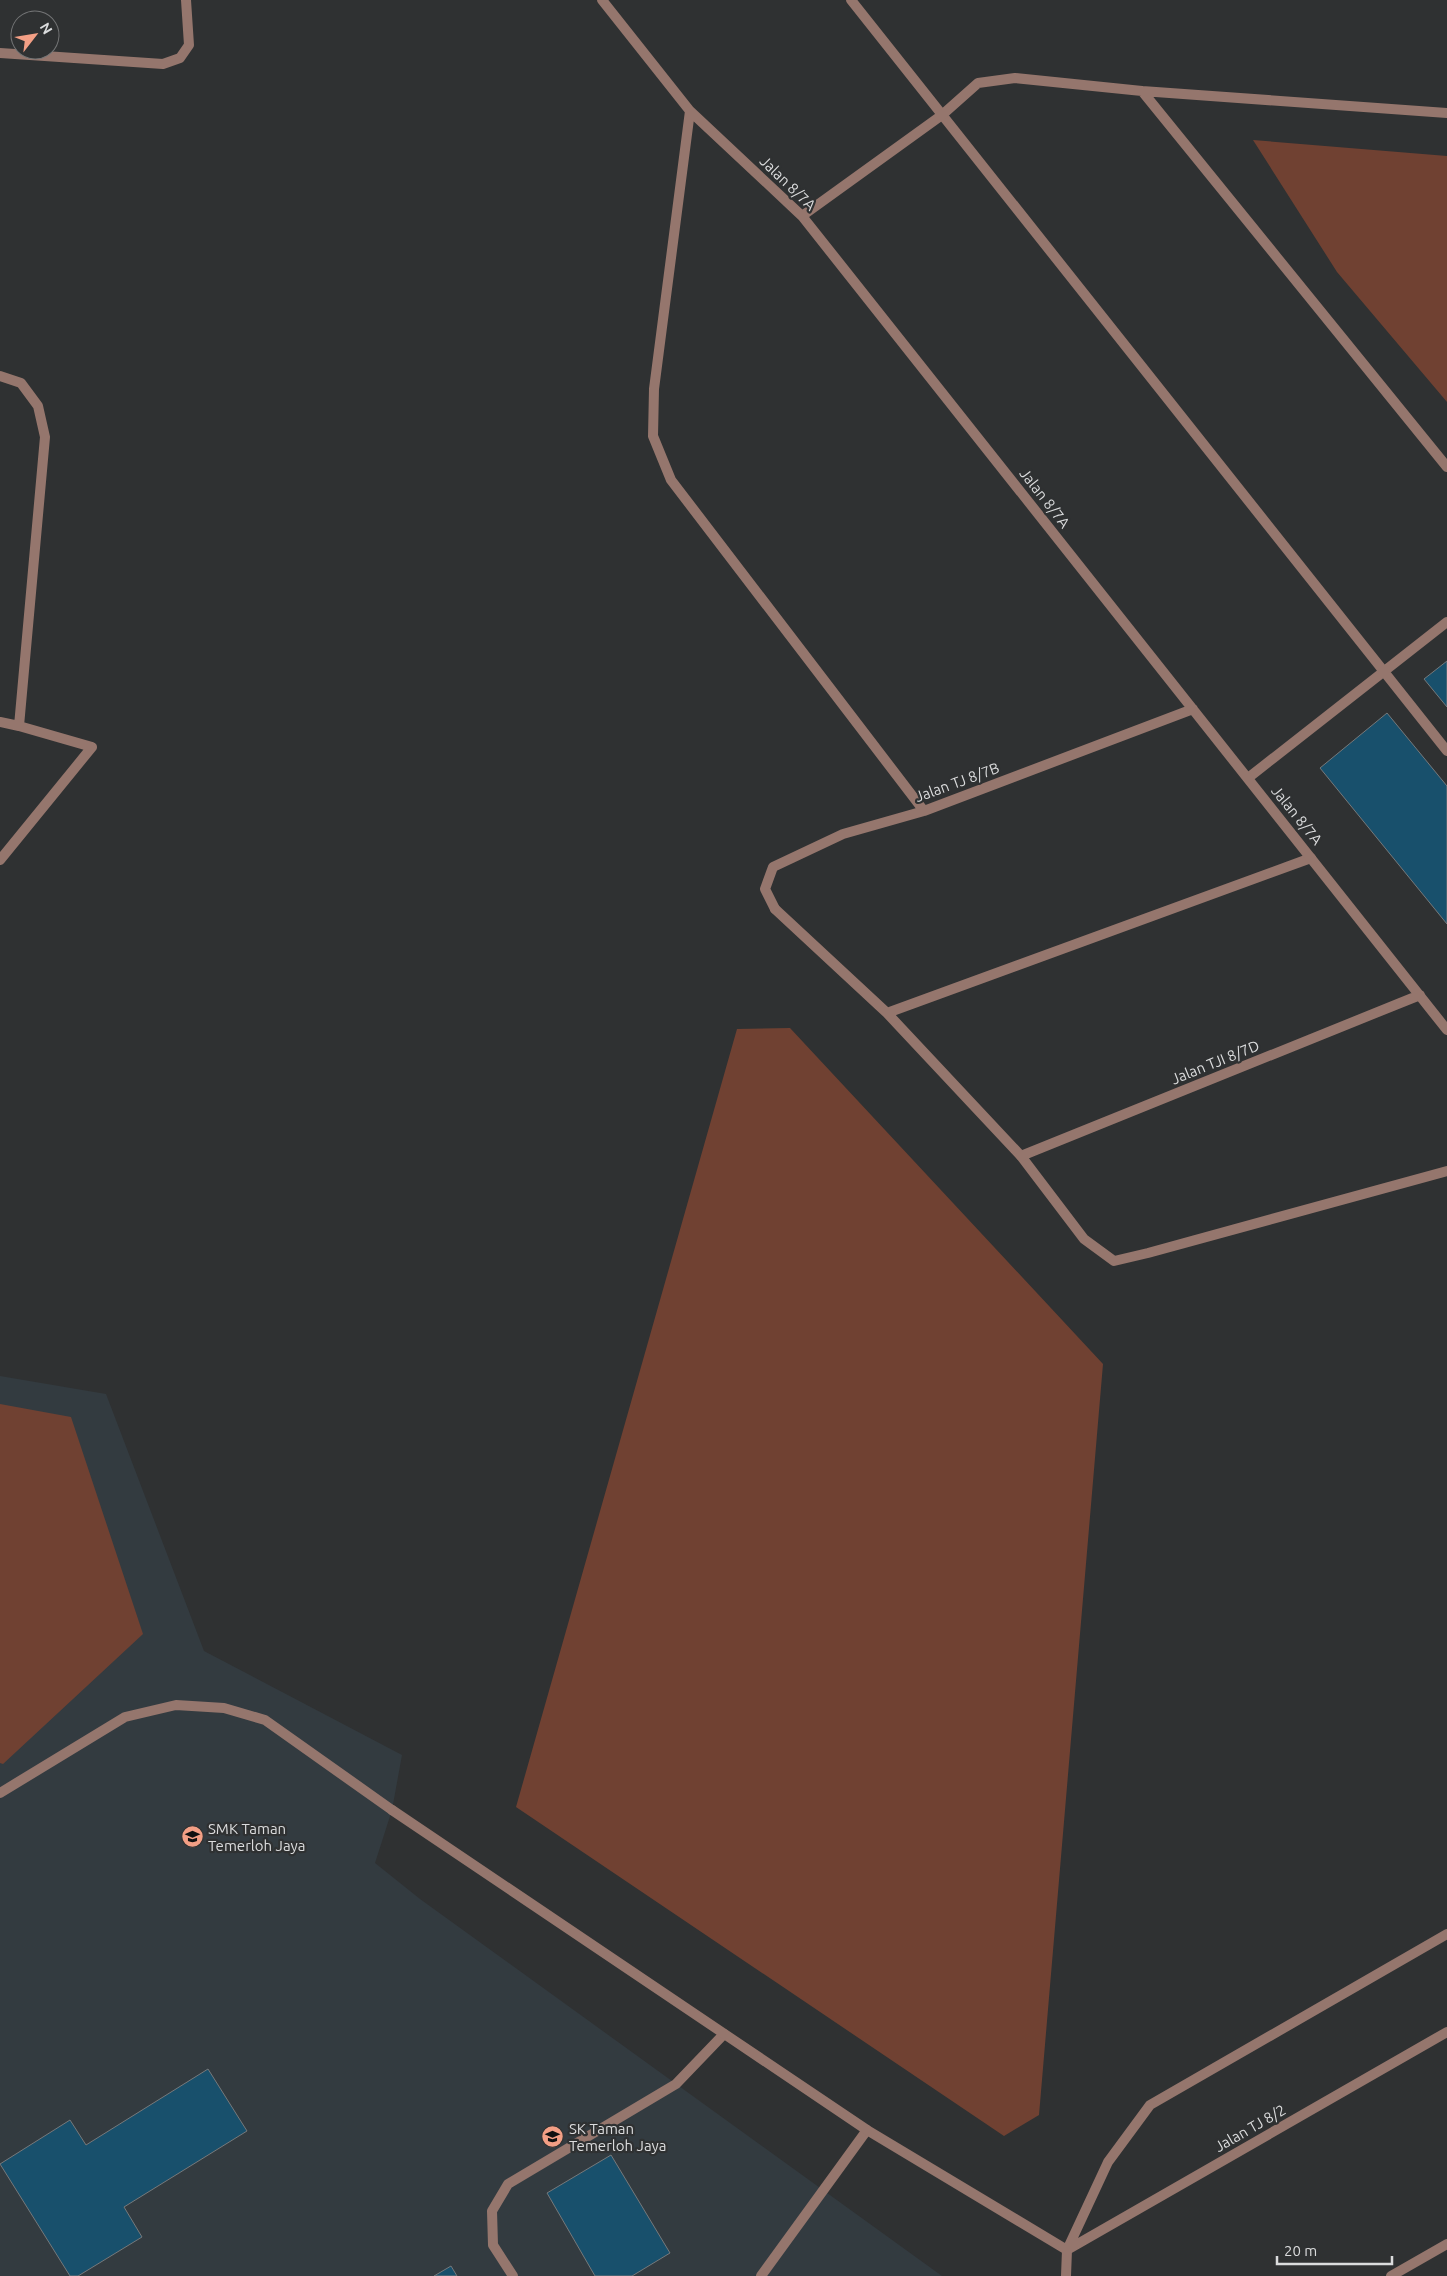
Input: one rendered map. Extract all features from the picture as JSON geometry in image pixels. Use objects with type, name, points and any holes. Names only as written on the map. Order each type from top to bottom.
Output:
[{"type":"street","points":[[0,53],[163,64],[180,58],[189,45],[186,0]]},
{"type":"street","name":"Jalan 8/7A","points":[[602,0],[690,111],[802,216],[1447,1030]]},
{"type":"street","points":[[851,0],[1447,751]]},
{"type":"street","points":[[802,216],[942,115],[978,83],[1015,78],[1142,91],[1447,113]]},
{"type":"street","points":[[1142,91],[1447,467]]},
{"type":"street","points":[[690,111],[654,389],[653,436],[671,480],[924,811]]},
{"type":"street","points":[[0,376],[21,383],[38,406],[46,438],[19,726]]},
{"type":"street","points":[[1248,778],[1447,622]]},
{"type":"street","name":"Jalan TJ 8/7B","points":[[887,1013],[775,908],[765,889],[773,867],[843,834],[924,811],[1193,709]]},
{"type":"street","points":[[0,722],[92,747],[0,860]]},
{"type":"street","points":[[1311,858],[887,1013],[1021,1156],[1084,1239],[1114,1261],[1148,1254],[1447,1171]]},
{"type":"street","name":"Jalan TJI 8/7D","points":[[1021,1156],[1420,995]]},
{"type":"street","points":[[0,1793],[125,1717],[176,1705],[224,1708],[265,1720],[392,1810],[867,2130],[1067,2250]]},
{"type":"street","points":[[1066,2276],[1067,2250],[1108,2162],[1150,2105],[1447,1934]]},
{"type":"street","name":"Jalan TJ 8/2","points":[[1067,2250],[1447,2032]]},
{"type":"street","points":[[513,2276],[492,2245],[492,2211],[508,2184],[676,2084],[724,2034]]},
{"type":"street","points":[[761,2276],[867,2130]]},
{"type":"street","points":[[1391,2276],[1447,2244]]},
{"type":"shaded area","points":[[1253,140],[1447,156],[1447,402],[1337,272]]},
{"type":"shaded area","points":[[790,1028],[1103,1364],[1039,2115],[1004,2136],[516,1807],[737,1029]]},
{"type":"shaded area","name":"SMK Taman Temerloh Jaya","points":[[0,1376],[106,1394],[204,1651],[402,1755],[392,1810],[375,1863],[420,1899],[942,2276],[0,2276]]},
{"type":"shaded area","points":[[0,1404],[71,1417],[143,1634],[3,1764],[0,1763]]},
{"type":"building","points":[[1447,661],[1447,707],[1424,679]]},
{"type":"building","points":[[1387,713],[1447,786],[1447,924],[1320,768]]},
{"type":"building","points":[[208,2069],[247,2131],[124,2207],[142,2237],[78,2276],[70,2276],[0,2164],[70,2120],[86,2145]]},
{"type":"building","points":[[611,2155],[670,2253],[632,2276],[595,2276],[547,2193]]},
{"type":"building","points":[[451,2266],[457,2276],[434,2276]]},
{"type":"place","name":"SMK Taman Temerloh Jaya","points":[[192,1837]]},
{"type":"place","name":"SK Taman Temerloh Jaya","points":[[553,2137]]}]
